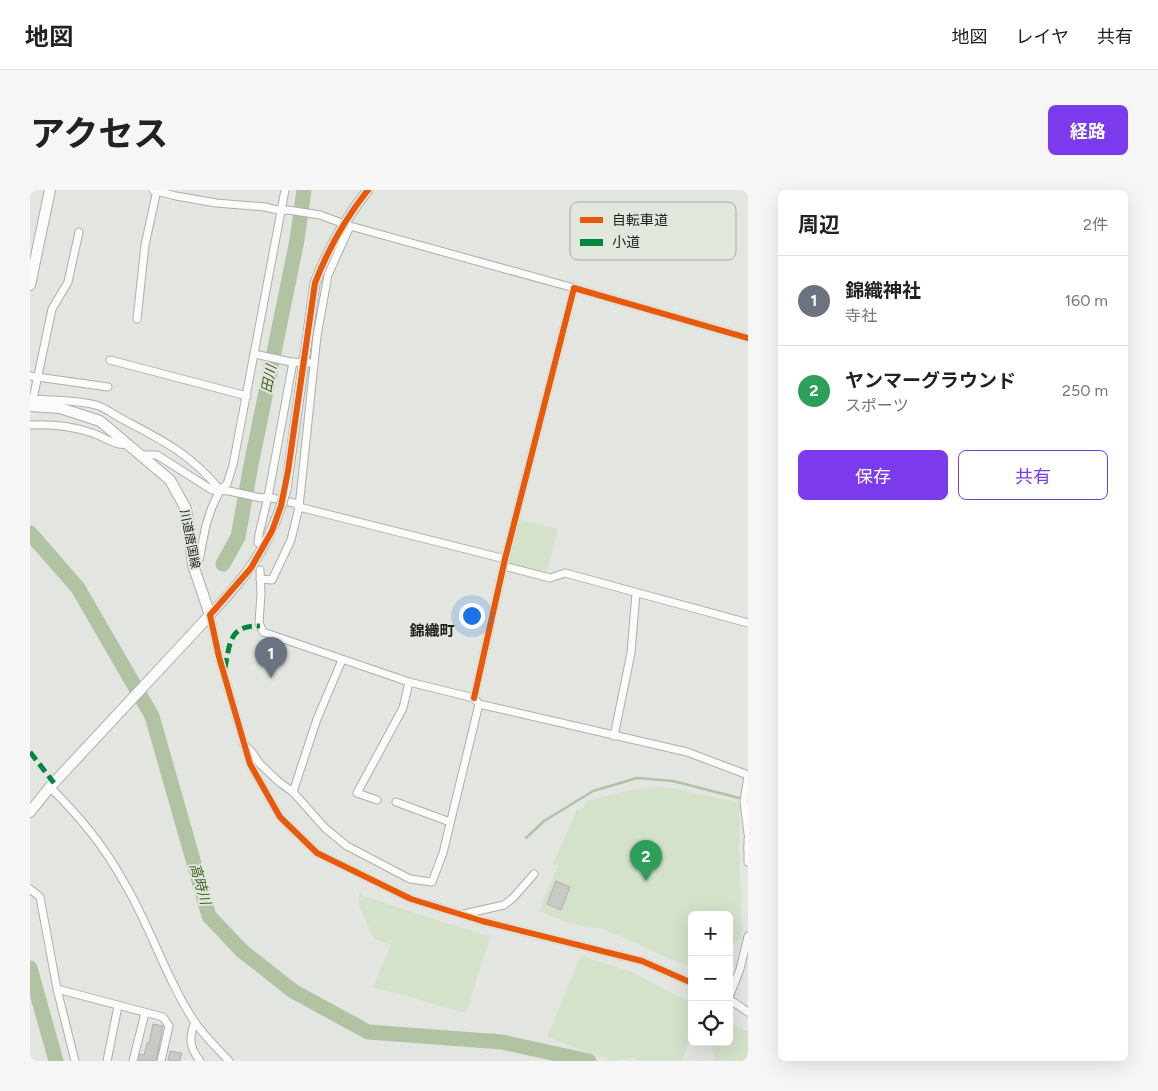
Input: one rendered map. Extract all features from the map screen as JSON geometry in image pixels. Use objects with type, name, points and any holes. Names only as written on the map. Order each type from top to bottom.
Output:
[{"type":"main road","points":[[30,285],[50,190]]},
{"type":"main road","name":"川道唐国線","points":[[31,402],[60,408],[100,421],[170,480],[186,509],[193,565],[206,619]]},
{"type":"main road","points":[[30,812],[50,787],[206,619]]},
{"type":"street","points":[[137,319],[145,245],[155,190],[184,198],[216,203],[265,207],[320,215],[748,338]]},
{"type":"street","points":[[193,565],[199,560],[206,525],[214,502],[220,490],[227,484],[233,465],[285,210],[285,190]]},
{"type":"street","points":[[368,190],[323,260],[315,283],[286,489],[272,531],[255,561],[238,584],[206,619],[219,656],[250,764],[280,816],[317,853],[411,899],[482,921],[642,961],[688,981]]},
{"type":"street","points":[[260,579],[272,580],[291,540],[299,506],[317,336],[328,275],[346,224]]},
{"type":"street","points":[[79,232],[68,282],[52,309],[31,402],[89,404],[103,408],[119,418],[155,435],[179,450],[208,476],[220,490]]},
{"type":"street","points":[[244,745],[260,764],[293,792],[325,828],[347,846],[410,879],[432,882],[443,853],[505,562],[574,288]]},
{"type":"street","points":[[256,355],[292,362],[314,363]]},
{"type":"street","points":[[110,360],[247,396]]},
{"type":"street","points":[[258,543],[265,497],[292,362]]},
{"type":"street","points":[[30,376],[108,387]]},
{"type":"street","points":[[30,425],[51,424],[68,427],[93,433],[122,446],[129,444]]},
{"type":"street","points":[[142,455],[158,455],[212,490],[230,491],[294,503],[299,506],[505,562],[550,578],[565,573],[748,622]]},
{"type":"street","points":[[260,570],[259,623],[263,632],[409,682],[614,736],[687,752],[748,776],[744,801],[748,834]]},
{"type":"street","points":[[614,736],[631,654],[636,593]]},
{"type":"street","points":[[293,792],[317,720],[342,660]]},
{"type":"street","points":[[377,800],[357,793],[403,708],[409,682]]},
{"type":"street","points":[[50,787],[82,819],[106,851],[139,908],[170,977],[195,1022],[230,1061]]},
{"type":"street","points":[[396,802],[450,822]]},
{"type":"street","points":[[748,839],[748,862]]},
{"type":"street","points":[[464,914],[504,904],[513,898],[534,874]]},
{"type":"street","points":[[30,888],[40,897],[57,989],[75,1061]]},
{"type":"street","points":[[733,988],[740,970],[748,936]]},
{"type":"street","points":[[57,989],[163,1018],[169,1026],[160,1061]]},
{"type":"street","points":[[733,1001],[748,1012]]},
{"type":"street","points":[[107,1061],[118,1006]]},
{"type":"street","points":[[133,1061],[145,1013]]},
{"type":"street","points":[[195,1022],[190,1043],[200,1061]]},
{"type":"green space","points":[[519,519],[558,529],[545,573],[511,565],[508,562]]},
{"type":"green space","points":[[655,787],[672,788],[740,803],[739,851],[742,938],[733,944],[733,911],[688,911],[688,966],[602,929],[569,923],[539,911],[558,866],[553,864],[577,810],[581,811],[587,801],[627,791]]},
{"type":"green space","points":[[359,891],[363,896],[490,937],[466,1013],[373,987],[391,945],[374,938],[359,906]]},
{"type":"green space","points":[[581,956],[632,972],[688,1001],[688,1044],[681,1061],[640,1061],[632,1058],[613,1061],[547,1037]]},
{"type":"green space","points":[[733,1024],[748,1032],[748,1061],[715,1061],[712,1046],[733,1046]]},
{"type":"building","points":[[556,881],[570,887],[561,910],[547,904]]},
{"type":"building","points":[[153,1024],[163,1026],[156,1061],[137,1061],[139,1054],[144,1055]]},
{"type":"building","points":[[170,1051],[182,1053],[180,1061],[168,1061]]},
{"type":"waterway","name":"田川","points":[[223,564],[238,537],[297,240],[304,190]]},
{"type":"waterway","name":"高時川","points":[[30,533],[78,588],[152,716],[209,916],[241,950],[293,991],[368,1032],[502,1042],[589,1061]]},
{"type":"waterway","points":[[526,838],[544,821],[593,791],[637,778],[673,781],[739,798]]},
{"type":"waterway","name":"田川","points":[[30,968],[56,1061]]},
{"type":"marked path","points":[[225,668],[230,643],[237,632],[250,626],[260,626]]},
{"type":"marked path","points":[[30,752],[54,783]]},
{"type":"cycle path","points":[[368,190],[338,235],[315,283],[288,471],[281,506],[272,531],[251,568],[210,615],[219,657],[250,764],[280,817],[317,853],[411,899],[482,921],[642,961],[688,981]]},
{"type":"cycle path","points":[[474,698],[505,559],[574,288],[748,338]]},
{"type":"place","name":"錦織神社","points":[[271,678]]},
{"type":"place","name":"ヤンマーグラウンド","points":[[646,881]]},
{"type":"district","name":"錦織町","points":[[432,631]]}]
